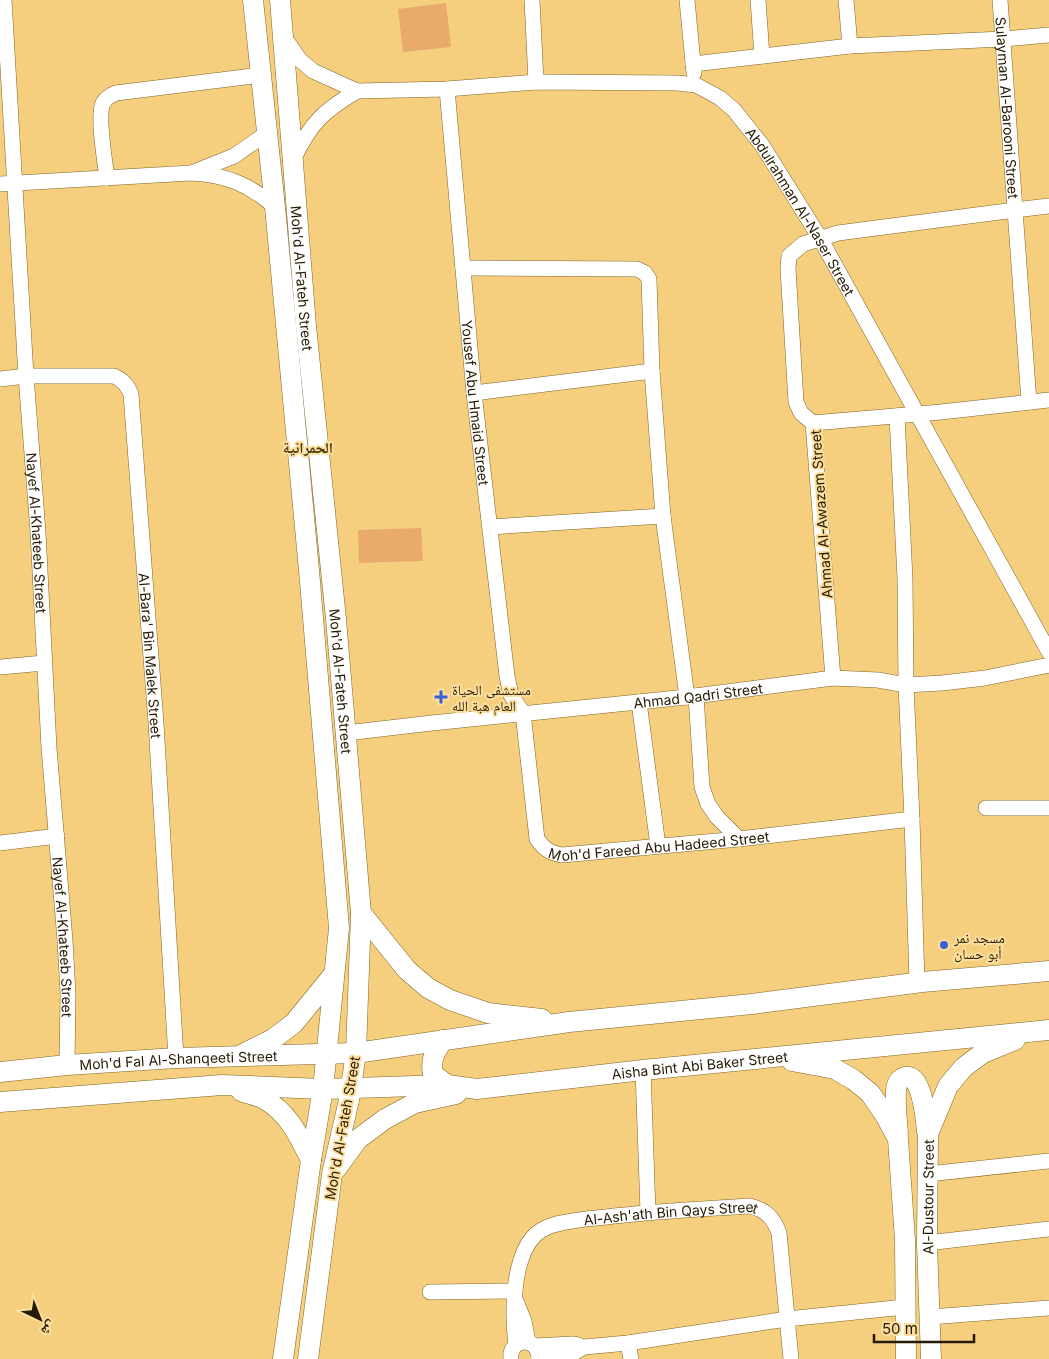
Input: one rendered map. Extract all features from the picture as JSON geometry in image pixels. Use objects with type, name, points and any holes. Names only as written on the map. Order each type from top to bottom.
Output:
[{"type":"main road","name":"Moh'd Al-Fateh Street","points":[[253,0],[275,207],[309,570],[338,918],[323,1089],[282,1358]]},
{"type":"main road","name":"Moh'd Al-Fateh Street","points":[[280,0],[306,326],[362,913],[356,1053],[351,1088],[332,1174],[308,1359]]},
{"type":"main road","points":[[362,913],[407,970],[428,988],[450,1000],[488,1013],[569,1022]]},
{"type":"main road","points":[[356,1053],[569,1022],[752,1004],[1046,968]]},
{"type":"main road","points":[[237,1057],[273,1038],[294,1023],[334,974]]},
{"type":"main road","name":"Aisha Bint Abi Baker Street","points":[[351,1088],[447,1085],[477,1089],[643,1070],[1044,1030]]},
{"type":"main road","name":"Al-Dustour Street","points":[[931,1359],[927,1243],[928,1134],[948,1086],[964,1068],[983,1053],[1044,1030]]},
{"type":"main road","points":[[444,1040],[437,1048],[431,1064],[433,1074],[447,1085]]},
{"type":"main road","name":"Moh'd Fal Al-Shanqeeti Street","points":[[0,1072],[67,1065],[176,1058],[356,1053]]},
{"type":"main road","name":"Al-Dustour Street","points":[[773,1057],[835,1070],[854,1080],[870,1093],[898,1139],[905,1240],[906,1359]]},
{"type":"main road","points":[[898,1139],[896,1090],[899,1081],[909,1076],[920,1090],[928,1134]]},
{"type":"main road","points":[[222,1085],[263,1098],[284,1114],[298,1134],[311,1160]]},
{"type":"main road","name":"Moh'd Fal Al-Shanqeeti Street","points":[[0,1102],[222,1085],[323,1089],[351,1088]]},
{"type":"main road","points":[[332,1174],[358,1139],[384,1119],[415,1103],[477,1089]]},
{"type":"street","name":"Nayef Al-Khateeb Street","points":[[4,0],[7,184],[26,376],[38,532],[49,748],[67,986],[67,1065]]},
{"type":"street","points":[[532,0],[536,82]]},
{"type":"street","points":[[688,0],[696,85]]},
{"type":"street","points":[[758,0],[762,56]]},
{"type":"street","points":[[846,0],[850,46]]},
{"type":"street","name":"Sulayman Al-Barooni Street","points":[[1000,0],[1015,210],[1049,206]]},
{"type":"street","points":[[693,64],[850,46],[1049,35]]},
{"type":"street","name":"Abdulrahman Al-Naser Street","points":[[284,37],[300,60],[313,71],[357,91],[447,89],[536,82],[677,82],[696,85],[720,98],[750,127],[820,238],[1049,652]]},
{"type":"street","points":[[107,178],[101,126],[103,103],[108,97],[116,93],[261,75]]},
{"type":"street","name":"Yousef Abu Hmaid Street","points":[[447,89],[474,393],[507,676],[511,695],[523,713]]},
{"type":"street","name":"Abdulrahman Al-Naser Street","points":[[294,158],[304,138],[318,119],[333,105],[357,91]]},
{"type":"street","points":[[191,173],[234,156],[267,133]]},
{"type":"street","points":[[7,184],[191,173],[209,174],[236,182],[261,195],[275,207]]},
{"type":"street","points":[[813,423],[801,413],[796,402],[788,268],[790,256],[796,249],[803,244],[838,233],[1015,210],[1029,402]]},
{"type":"street","points":[[463,268],[637,269],[645,273],[650,279],[652,370],[663,516],[692,697],[702,787],[708,804],[717,817],[740,839]]},
{"type":"street","points":[[474,393],[652,370]]},
{"type":"street","name":"Al-Bara' Bin Malek Street","points":[[0,379],[26,376],[114,376],[122,380],[131,394],[156,723],[176,1058]]},
{"type":"street","name":"Ahmad Al-Awazem Street","points":[[833,678],[813,423],[1049,400]]},
{"type":"street","points":[[897,416],[905,579],[906,685],[917,983]]},
{"type":"street","points":[[490,527],[663,516]]},
{"type":"street","points":[[0,667],[44,663]]},
{"type":"street","name":"Ahmad Qadri Street","points":[[346,733],[523,713],[692,697],[833,678],[878,680],[906,685],[942,684],[1049,665]]},
{"type":"street","points":[[639,702],[658,846]]},
{"type":"street","name":"Moh'd Fareed Abu Hadeed Street","points":[[523,713],[537,839],[544,848],[552,853],[562,855],[740,839],[912,819]]},
{"type":"street","points":[[986,808],[1049,808]]},
{"type":"street","points":[[0,842],[57,836]]},
{"type":"street","points":[[643,1070],[648,1212]]},
{"type":"street","points":[[928,1174],[1049,1161]]},
{"type":"street","name":"Al-Ash'ath Bin Qays Street","points":[[515,1295],[520,1258],[526,1246],[536,1234],[548,1226],[562,1222],[648,1212],[750,1206],[760,1209],[769,1215],[779,1233],[791,1359]]},
{"type":"street","points":[[927,1243],[1049,1229]]},
{"type":"street","points":[[430,1292],[515,1295],[524,1321],[528,1352],[572,1354],[584,1347],[628,1343],[787,1319],[905,1307]]},
{"type":"street","points":[[930,1317],[1049,1308]]},
{"type":"street","points":[[628,1343],[630,1359]]},
{"type":"building","points":[[446,3],[451,47],[403,52],[398,9]]},
{"type":"building","points":[[421,528],[423,561],[359,563],[358,530]]},
{"type":"place","name":"مستشفى الحياة العام هبة الله","points":[[441,697]]},
{"type":"place","name":"مسجد نمر أبو حسان","points":[[944,945]]},
{"type":"district","name":"الحمرانية","points":[[308,447]]}]
